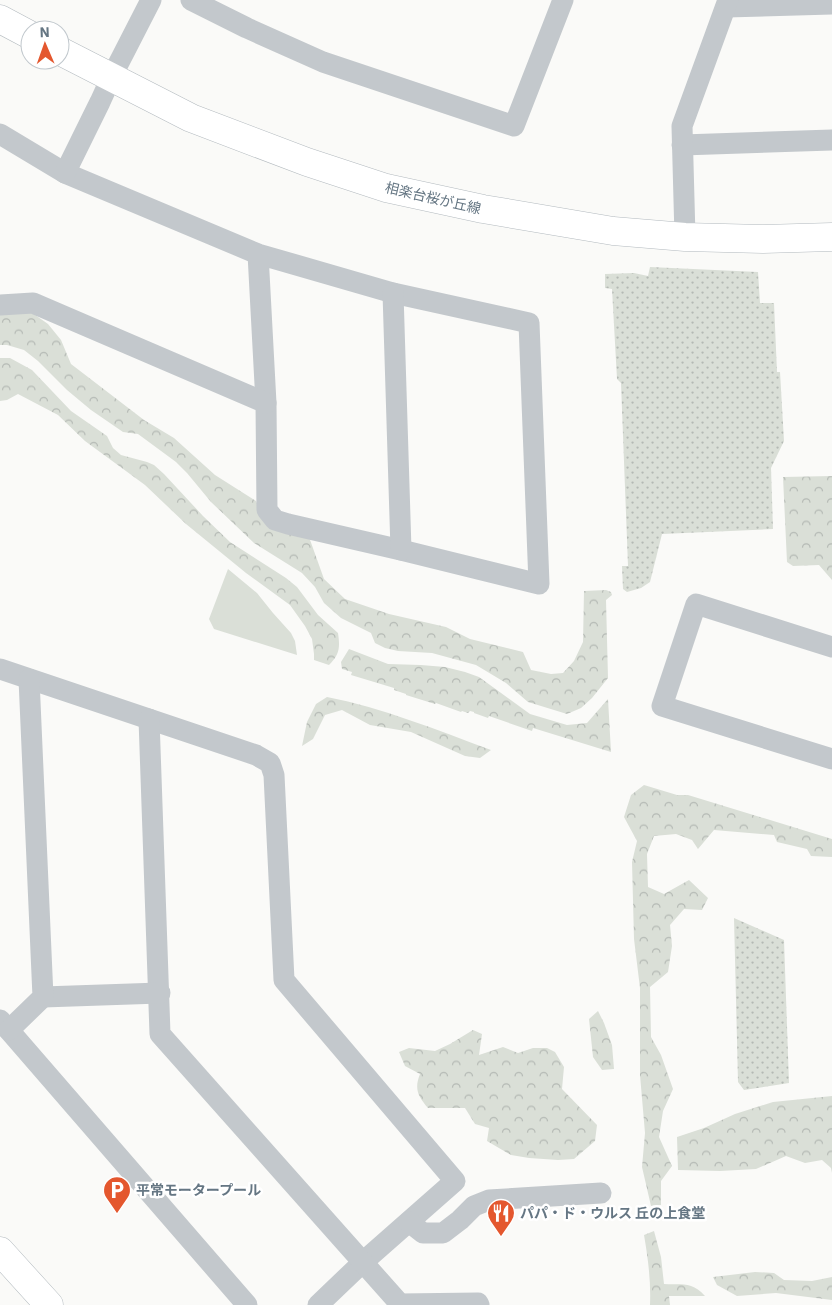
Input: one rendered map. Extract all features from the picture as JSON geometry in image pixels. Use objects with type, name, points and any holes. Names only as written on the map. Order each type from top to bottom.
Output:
[{"type":"main road","points":[[0,19],[20,30]]},
{"type":"main road","name":"相楽台桜が丘線","points":[[70,56],[192,118],[306,162],[386,188],[484,209],[613,231],[685,237],[763,239],[832,237]]},
{"type":"main road","points":[[0,1251],[49,1305]]},
{"type":"street","points":[[65,173],[151,0]]},
{"type":"street","points":[[191,0],[322,62],[514,126],[563,0]]},
{"type":"street","points":[[685,237],[682,126],[727,4],[832,4]]},
{"type":"street","points":[[0,134],[65,173],[258,254],[393,294],[529,323],[539,584],[288,524],[276,520],[267,510],[266,403],[258,254]]},
{"type":"street","points":[[682,145],[832,140]]},
{"type":"street","points":[[393,294],[401,550]]},
{"type":"street","points":[[0,305],[33,303],[266,403]]},
{"type":"street","points":[[832,646],[696,604],[662,706],[832,759]]},
{"type":"street","points":[[0,670],[149,719],[256,756],[270,763],[274,775],[284,980],[455,1181],[363,1262],[318,1305]]},
{"type":"street","points":[[29,679],[43,997]]},
{"type":"street","points":[[149,719],[160,1034],[400,1304],[478,1303],[478,1305]]},
{"type":"street","points":[[160,993],[43,997],[4,1025],[248,1305]]},
{"type":"street","points":[[409,1222],[423,1233],[443,1233],[474,1206],[489,1200],[602,1193]]},
{"type":"green space","points":[[650,267],[758,272],[760,303],[774,303],[777,372],[780,372],[784,441],[771,468],[773,529],[662,534],[650,582],[641,588],[627,592],[623,589],[622,566],[628,566],[621,383],[617,379],[612,289],[605,288],[605,274],[634,273],[648,276]]},
{"type":"green space","points":[[31,312],[48,324],[61,340],[71,364],[144,420],[174,438],[215,475],[256,501],[269,527],[309,537],[324,579],[345,599],[389,614],[446,627],[470,639],[523,652],[531,670],[551,674],[563,673],[574,661],[583,642],[584,591],[606,590],[611,592],[612,595],[606,600],[608,678],[581,708],[567,714],[528,702],[506,683],[476,665],[432,653],[398,651],[375,643],[371,633],[341,618],[324,603],[315,587],[302,573],[254,543],[211,502],[176,462],[138,434],[123,432],[91,410],[24,350],[0,345],[0,314]]},
{"type":"green space","points":[[0,358],[10,358],[32,370],[71,411],[107,436],[113,448],[121,455],[154,465],[230,542],[297,587],[318,615],[338,633],[338,650],[329,665],[314,660],[312,639],[290,605],[246,573],[186,524],[145,485],[85,441],[58,415],[18,394],[7,400],[0,401]]},
{"type":"green space","points":[[832,476],[832,580],[819,565],[793,566],[787,562],[783,477]]},
{"type":"green space","points":[[228,569],[257,593],[291,633],[295,641],[297,655],[214,629],[209,619]]},
{"type":"green space","points":[[349,649],[388,664],[445,667],[465,672],[479,677],[530,714],[567,725],[587,723],[608,699],[611,752],[533,728],[532,731],[474,712],[461,712],[351,675],[352,672],[342,669],[341,662]]},
{"type":"green space","points":[[327,697],[389,713],[491,750],[480,758],[465,756],[411,732],[370,725],[342,710],[325,715],[313,739],[302,746],[307,722],[316,704]]},
{"type":"green space","points":[[644,785],[677,795],[688,795],[832,839],[832,857],[811,856],[807,849],[777,842],[774,835],[714,830],[698,849],[692,840],[676,834],[654,836],[647,854],[648,887],[664,894],[689,880],[708,898],[702,910],[684,909],[670,925],[672,946],[668,972],[650,987],[651,1037],[661,1055],[673,1089],[663,1111],[659,1137],[672,1166],[661,1181],[661,1205],[651,1206],[642,1167],[645,1133],[640,1075],[640,988],[634,939],[632,862],[637,841],[624,817],[631,795]]},
{"type":"green space","points":[[734,918],[784,940],[789,1083],[744,1090],[738,1082]]},
{"type":"green space","points":[[598,1011],[612,1045],[614,1069],[602,1070],[593,1057],[589,1019]]},
{"type":"green space","points":[[473,1030],[482,1034],[479,1055],[503,1047],[518,1053],[533,1048],[547,1048],[555,1052],[564,1067],[562,1089],[597,1125],[595,1141],[574,1159],[558,1160],[511,1155],[487,1141],[489,1128],[475,1124],[465,1108],[428,1108],[417,1088],[420,1074],[405,1066],[399,1052],[409,1048],[435,1051]]},
{"type":"green space","points":[[832,1096],[832,1173],[831,1168],[822,1160],[805,1163],[786,1156],[756,1169],[720,1171],[678,1170],[677,1137],[704,1128],[735,1114],[773,1102]]},
{"type":"green space","points":[[654,1231],[661,1257],[664,1284],[691,1286],[705,1296],[669,1296],[670,1305],[650,1305],[649,1270],[644,1235]]},
{"type":"green space","points":[[755,1272],[774,1273],[784,1280],[812,1281],[832,1277],[832,1300],[776,1293],[737,1296],[717,1285],[713,1277]]},
{"type":"place","name":"平常モータープール","points":[[117,1214]]},
{"type":"place","name":"パパ・ド・ウルス 丘の上食堂","points":[[501,1237]]}]
